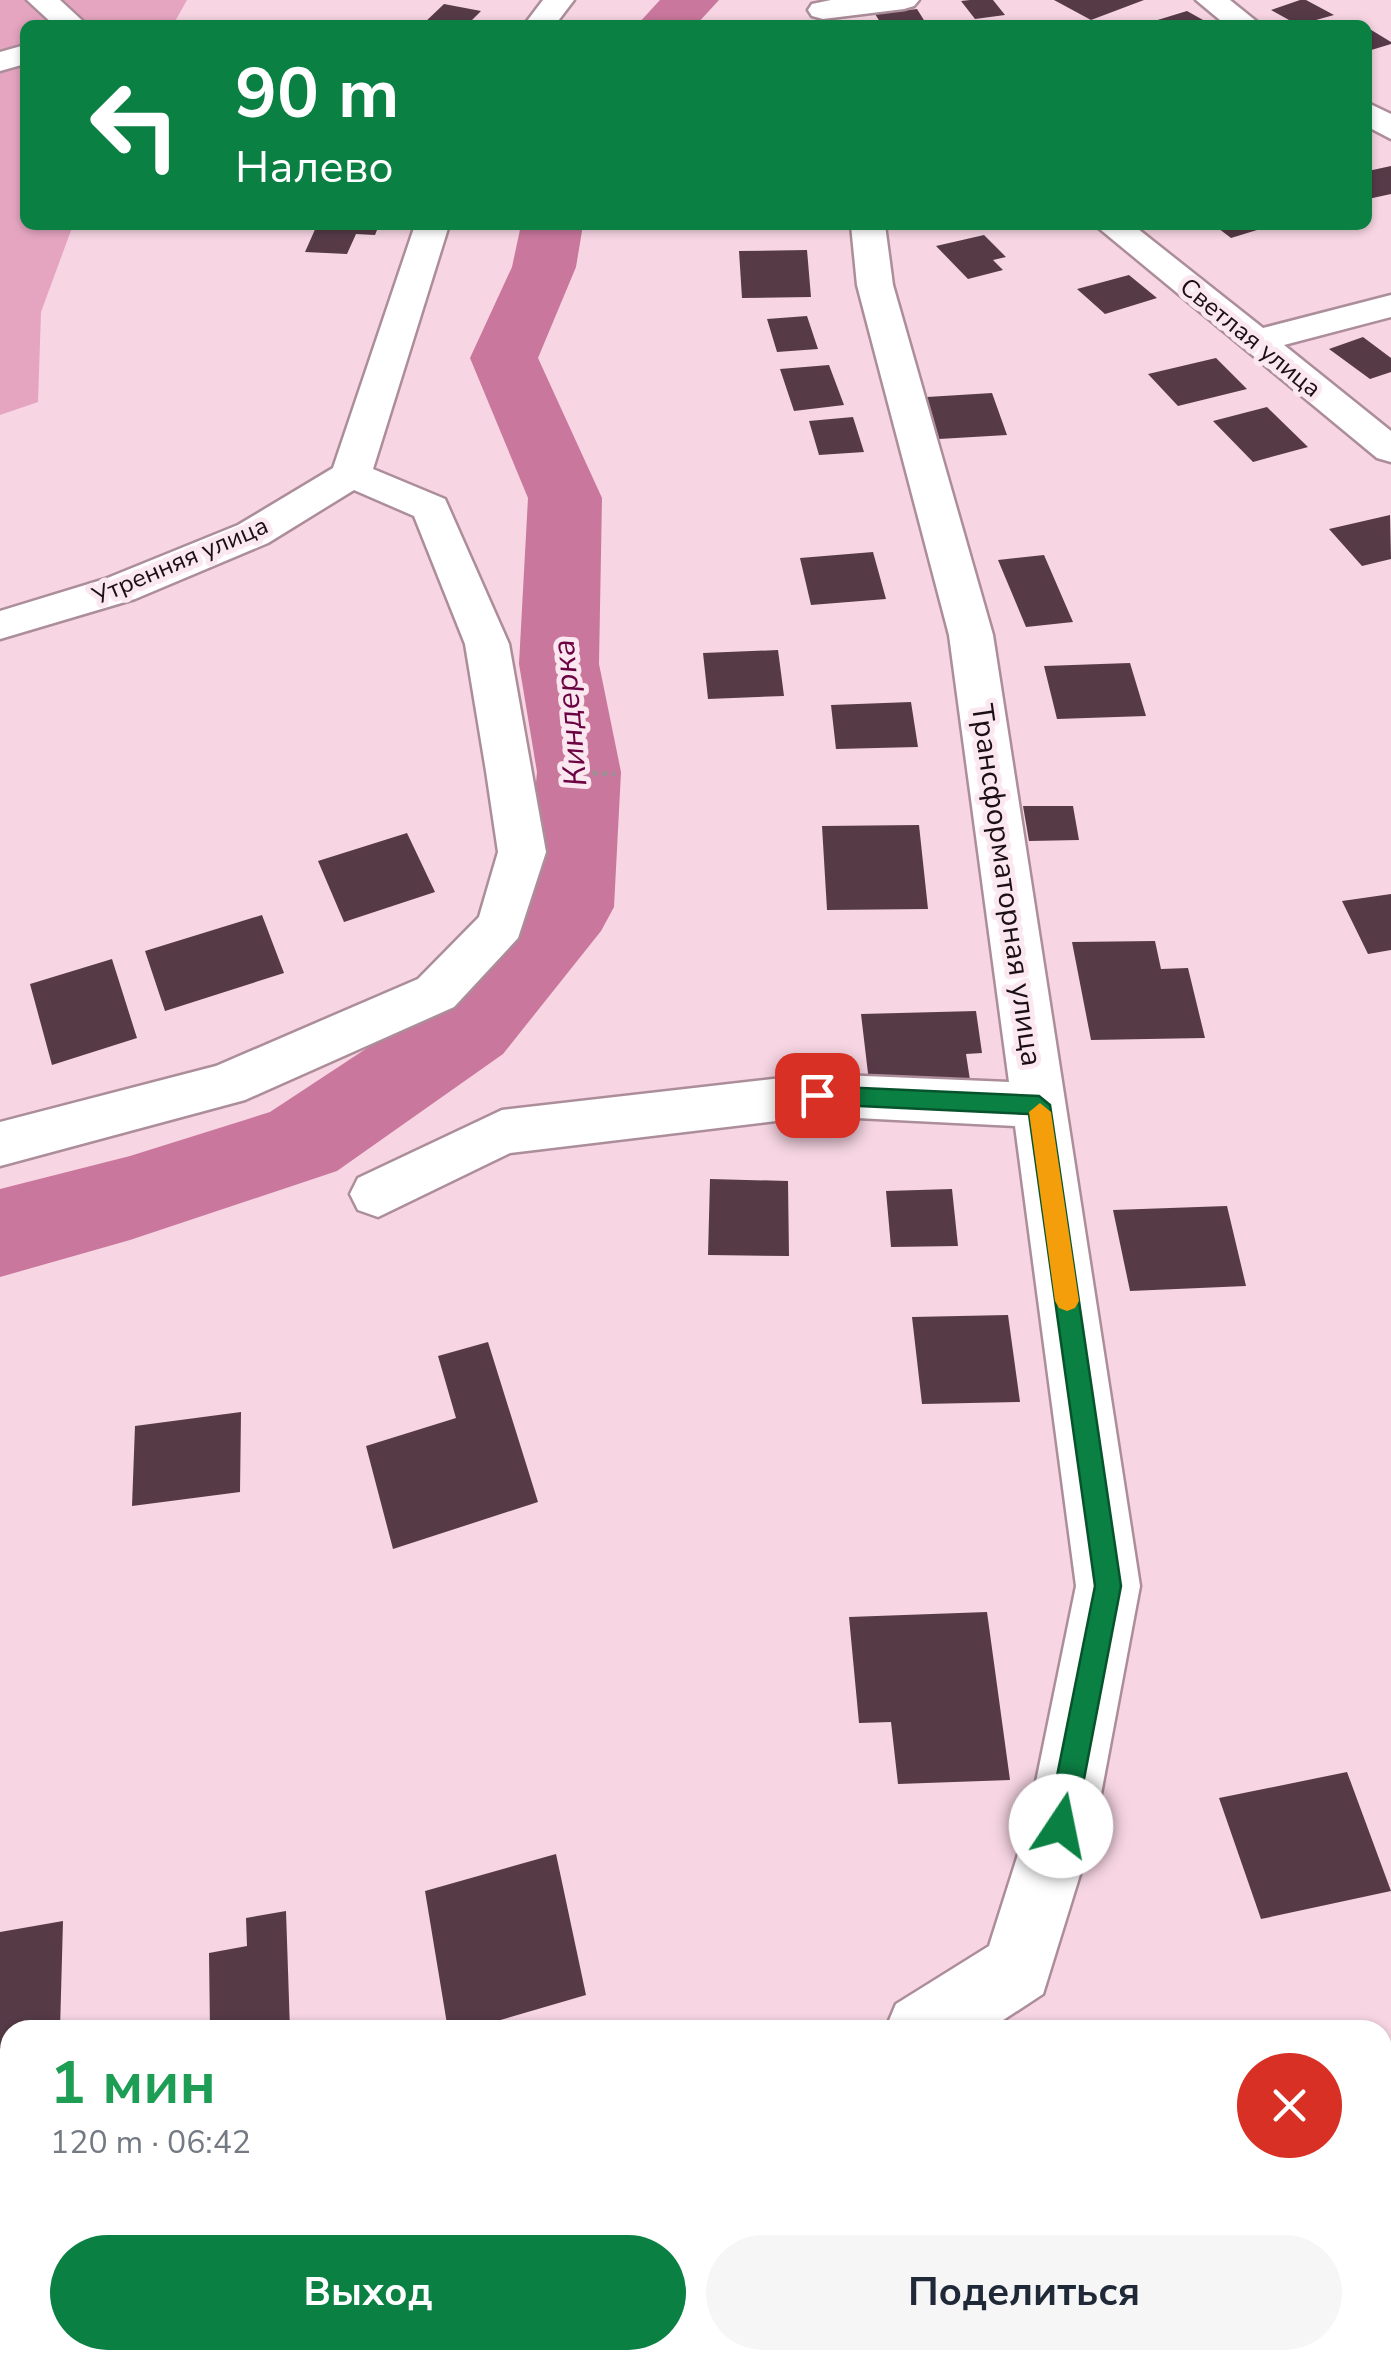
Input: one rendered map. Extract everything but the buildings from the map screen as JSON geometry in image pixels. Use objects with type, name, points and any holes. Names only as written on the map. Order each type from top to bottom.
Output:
[{"type":"street","points":[[42,0],[66,20]]},
{"type":"street","points":[[542,20],[560,0]]},
{"type":"street","points":[[823,12],[904,0]]},
{"type":"street","points":[[1211,0],[1239,20]]},
{"type":"street","points":[[0,1144],[226,1085],[436,993],[501,926],[522,852],[487,644],[431,508],[351,474],[430,230]]},
{"type":"street","name":"Трансформаторная улица","points":[[869,230],[875,284],[972,635],[1108,1586],[1061,1826],[1018,1969],[938,2020]]},
{"type":"street","name":"Светлая улица","points":[[1118,230],[1391,450]]},
{"type":"street","points":[[1256,341],[1391,306]]},
{"type":"street","name":"Утренняя улица","points":[[0,625],[120,589],[253,534],[351,474]]},
{"type":"street","points":[[378,1194],[502,1132],[817,1095],[1039,1105]]},
{"type":"shaded area","points":[[0,0],[187,0],[176,20],[20,20],[20,230],[71,230],[41,312],[38,402],[0,415]]},
{"type":"waterway","name":"Киндерка","points":[[670,20],[692,0]]},
{"type":"waterway","name":"Киндерка","points":[[0,1233],[130,1198],[302,1142],[470,1028],[569,907],[579,772],[559,664],[565,498],[504,358],[544,267],[551,230]]},
{"type":"slow traffic","points":[[1040,1112],[1067,1301]]},
{"type":"route","points":[[817,1095],[1039,1105],[1108,1586],[1061,1826]]}]
